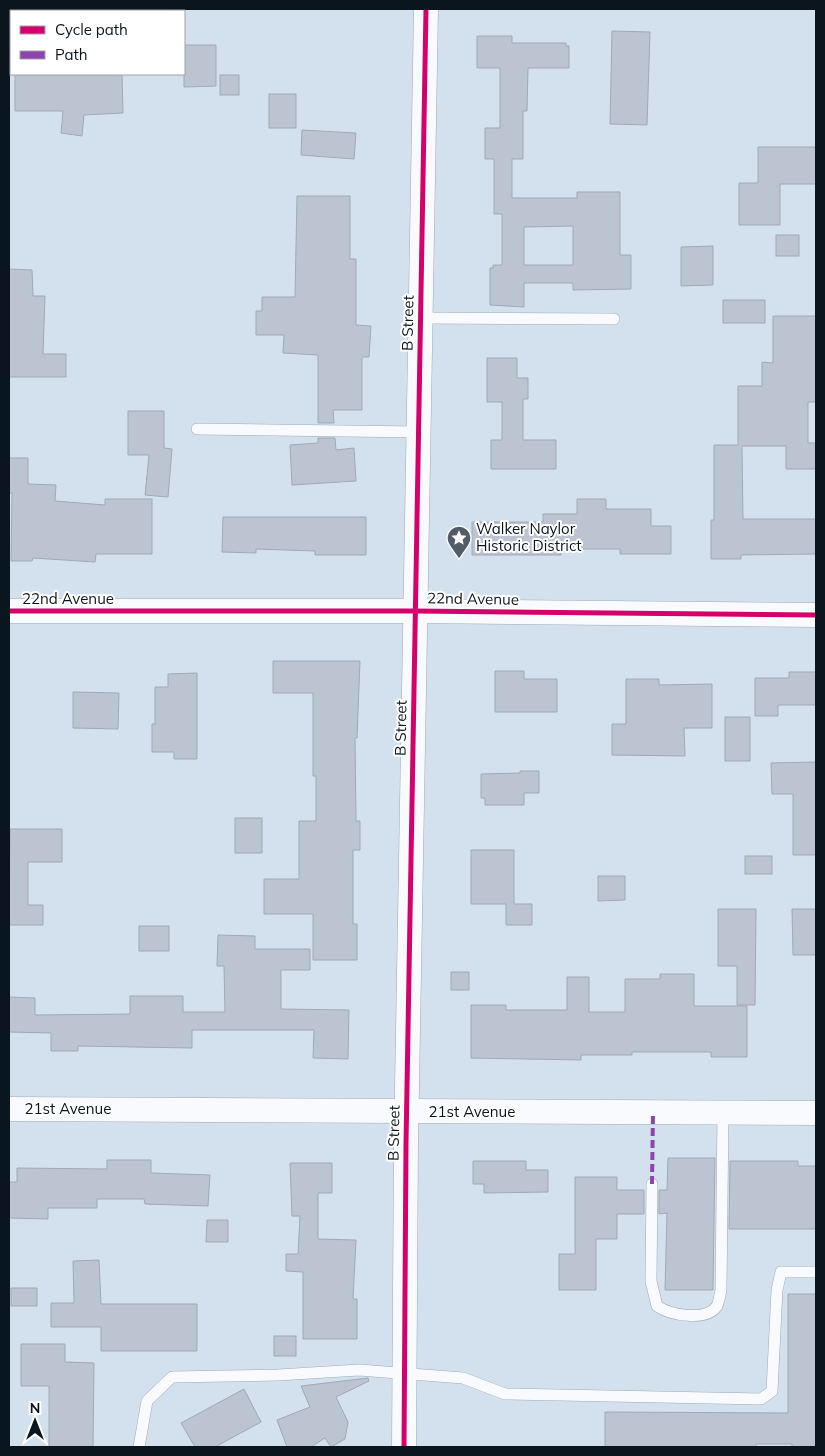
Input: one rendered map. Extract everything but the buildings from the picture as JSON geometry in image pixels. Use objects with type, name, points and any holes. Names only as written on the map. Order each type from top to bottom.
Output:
[{"type":"street","name":"B Street","points":[[404,1447],[407,1112],[426,9]]},
{"type":"street","name":"22nd Avenue","points":[[9,611],[415,611],[816,615]]},
{"type":"street","name":"21st Avenue","points":[[9,1109],[816,1113]]},
{"type":"lane","points":[[420,318],[614,319]]},
{"type":"lane","points":[[197,429],[418,432]]},
{"type":"lane","points":[[652,1184],[651,1281],[657,1306],[666,1312],[679,1314],[707,1313],[716,1306],[721,1290],[723,1113]]},
{"type":"lane","points":[[139,1447],[147,1401],[172,1377],[278,1375],[358,1370],[463,1378],[505,1394],[761,1399],[772,1391],[777,1290],[781,1272],[816,1272]]},
{"type":"marked path","points":[[652,1184],[653,1112]]},
{"type":"cycle path","points":[[404,1447],[406,1144],[426,9]]},
{"type":"cycle path","points":[[9,611],[415,611],[816,615]]},
{"type":"place","name":"Walker Naylor Historic District","points":[[459,559]]}]
